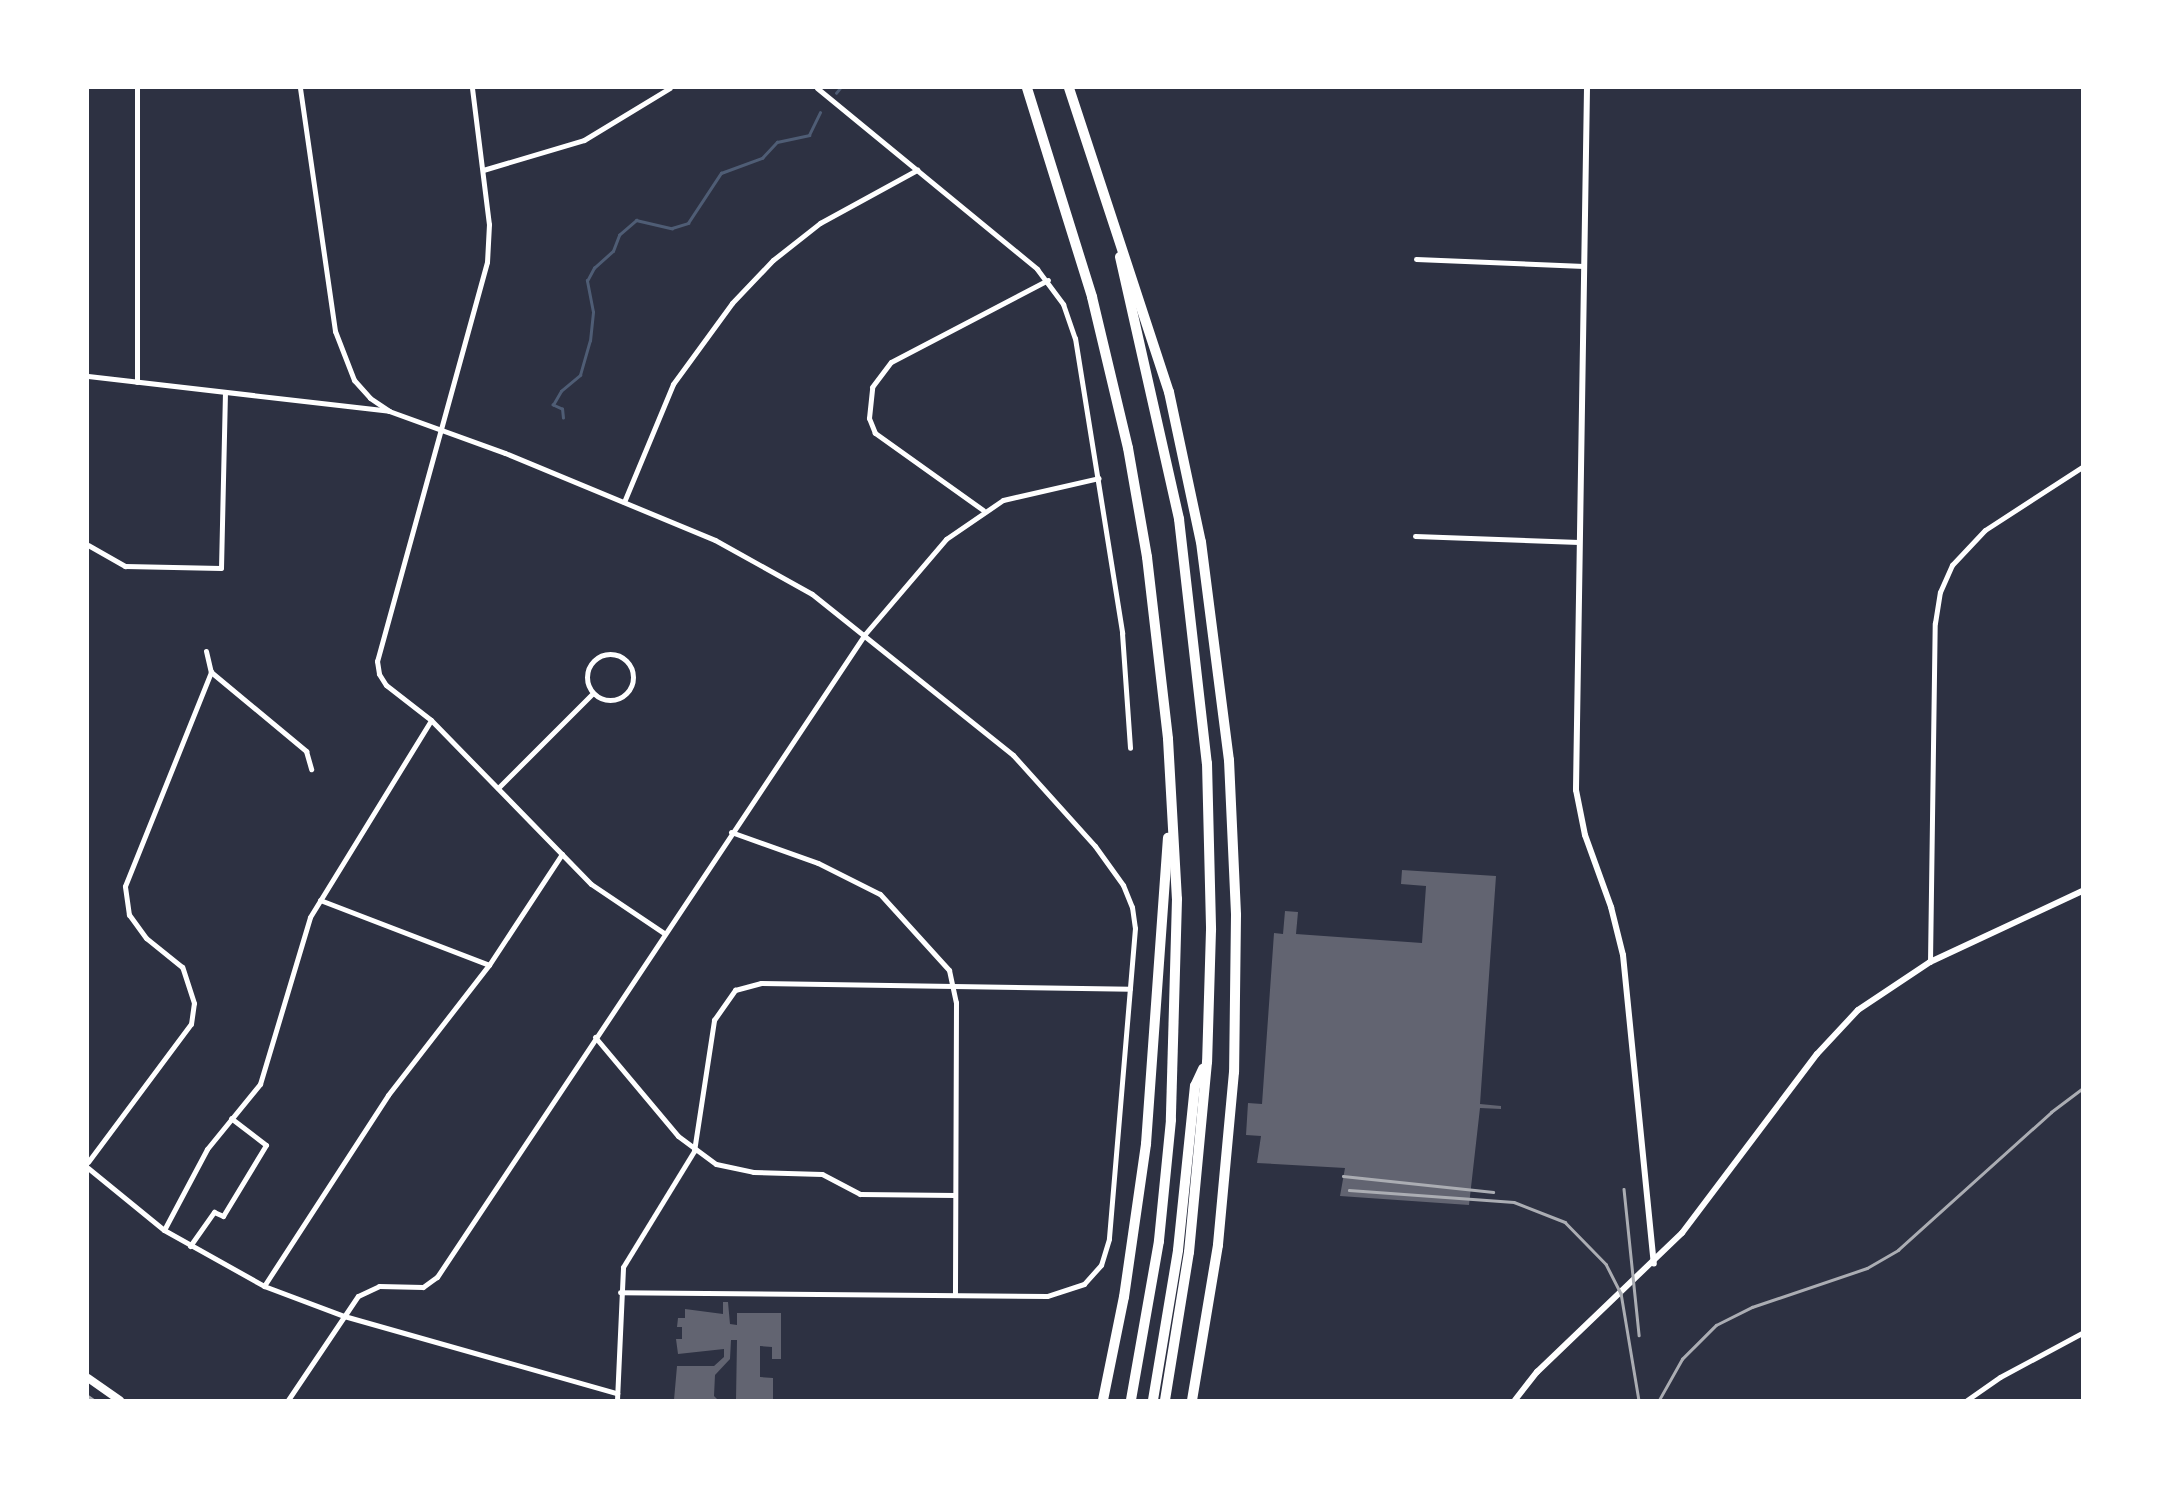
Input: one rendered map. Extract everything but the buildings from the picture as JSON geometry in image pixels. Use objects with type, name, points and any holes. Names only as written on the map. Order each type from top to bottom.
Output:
[{"type":"highway","points":[[1027,88],[1092,297],[1128,448],[1163,678],[1177,973],[1171,1120],[1159,1241],[1131,1401]]},
{"type":"highway","points":[[1069,88],[1156,343],[1181,442],[1213,624],[1229,760],[1236,915],[1234,1072],[1217,1245],[1192,1401]]},
{"type":"highway","points":[[1105,200],[1143,343],[1180,519],[1198,663],[1210,847],[1207,1062],[1191,1240],[1165,1401]]},
{"type":"highway","points":[[1103,1401],[1112,1360],[1148,1131],[1170,799]]},
{"type":"highway","points":[[1153,1401],[1178,1250],[1195,1086],[1207,1062]]},
{"type":"highway","points":[[1098,1401],[1112,1360]]},
{"type":"main road","points":[[88,1378],[120,1401]]},
{"type":"street","points":[[136,382],[137,88]]},
{"type":"street","points":[[300,88],[335,331],[354,380],[389,411]]},
{"type":"street","points":[[472,88],[489,224],[487,262],[443,430],[377,661],[386,685],[432,720],[606,898],[664,933]]},
{"type":"street","points":[[483,170],[584,140],[670,88]]},
{"type":"street","points":[[817,88],[1048,280],[1063,304],[1075,338],[1099,478],[1122,633],[1130,748]]},
{"type":"street","points":[[1587,88],[1576,790],[1585,835],[1612,907],[1623,955],[1654,1263]]},
{"type":"street","points":[[624,502],[673,384],[732,303],[773,260],[820,223],[917,170]]},
{"type":"street","points":[[1416,259],[1584,266]]},
{"type":"street","points":[[983,510],[875,433],[869,418],[872,387],[891,362],[1048,280]]},
{"type":"street","points":[[88,376],[389,411],[624,502],[760,562],[865,634],[1013,755],[1095,846],[1132,907],[1130,989],[1109,1239],[1101,1265],[1084,1284],[1059,1295],[620,1292]]},
{"type":"street","points":[[88,545],[125,566],[221,568],[225,393]]},
{"type":"street","points":[[1930,962],[1934,658],[1940,592],[1952,565],[1985,530],[2082,467]]},
{"type":"street","points":[[288,1401],[344,1316],[369,1289],[423,1287],[437,1277],[865,634],[946,539],[983,510],[1022,493],[1099,478]]},
{"type":"street","points":[[1415,536],[1579,542]]},
{"type":"street","points":[[88,1162],[191,1024],[194,1003],[182,967],[146,938],[129,915],[125,886],[211,672],[206,651]]},
{"type":"street","points":[[609,654],[623,659],[633,678],[627,692],[607,700],[593,693],[587,672],[595,660],[609,654]]},
{"type":"street","points":[[211,672],[306,751],[311,769]]},
{"type":"street","points":[[498,788],[593,693]]},
{"type":"street","points":[[164,1230],[207,1149],[260,1084],[303,934],[320,900],[432,720]]},
{"type":"street","points":[[731,832],[818,863],[880,894],[939,955],[954,987],[955,1295]]},
{"type":"street","points":[[264,1286],[388,1095],[489,964],[562,854]]},
{"type":"street","points":[[1515,1401],[1537,1372],[1654,1263],[1708,1203],[1837,1031],[1880,991],[1930,962],[2082,891]]},
{"type":"street","points":[[320,900],[489,964]]},
{"type":"street","points":[[617,1401],[623,1267],[639,1235],[694,1152],[714,1020],[735,990],[761,983],[1130,989]]},
{"type":"street","points":[[595,1037],[694,1152],[738,1170],[822,1174],[860,1194],[955,1195]]},
{"type":"street","points":[[190,1246],[214,1212],[223,1216],[266,1145],[231,1118]]},
{"type":"street","points":[[88,1168],[164,1230],[264,1286],[344,1316],[617,1393]]},
{"type":"street","points":[[1967,1401],[2000,1377],[2082,1333]]},
{"type":"waterway","points":[[836,93],[840,88]]},
{"type":"waterway","points":[[563,418],[562,409],[553,405],[561,391],[580,375],[590,341],[593,312],[587,281],[594,268],[613,251],[619,235],[636,220],[672,228],[688,223],[721,173],[762,158],[777,142],[809,135],[820,112]]},
{"type":"railway","points":[[1659,1400],[1682,1359],[1716,1325],[1752,1307],[1867,1268],[1898,1250],[2051,1112],[2082,1089]]},
{"type":"railway","points":[[1343,1176],[1493,1192]]},
{"type":"railway","points":[[1624,1189],[1639,1335]]},
{"type":"railway","points":[[1349,1190],[1514,1202],[1565,1222],[1606,1264],[1621,1293],[1639,1400]]},
{"type":"railway","points":[[88,1396],[94,1400]]}]
